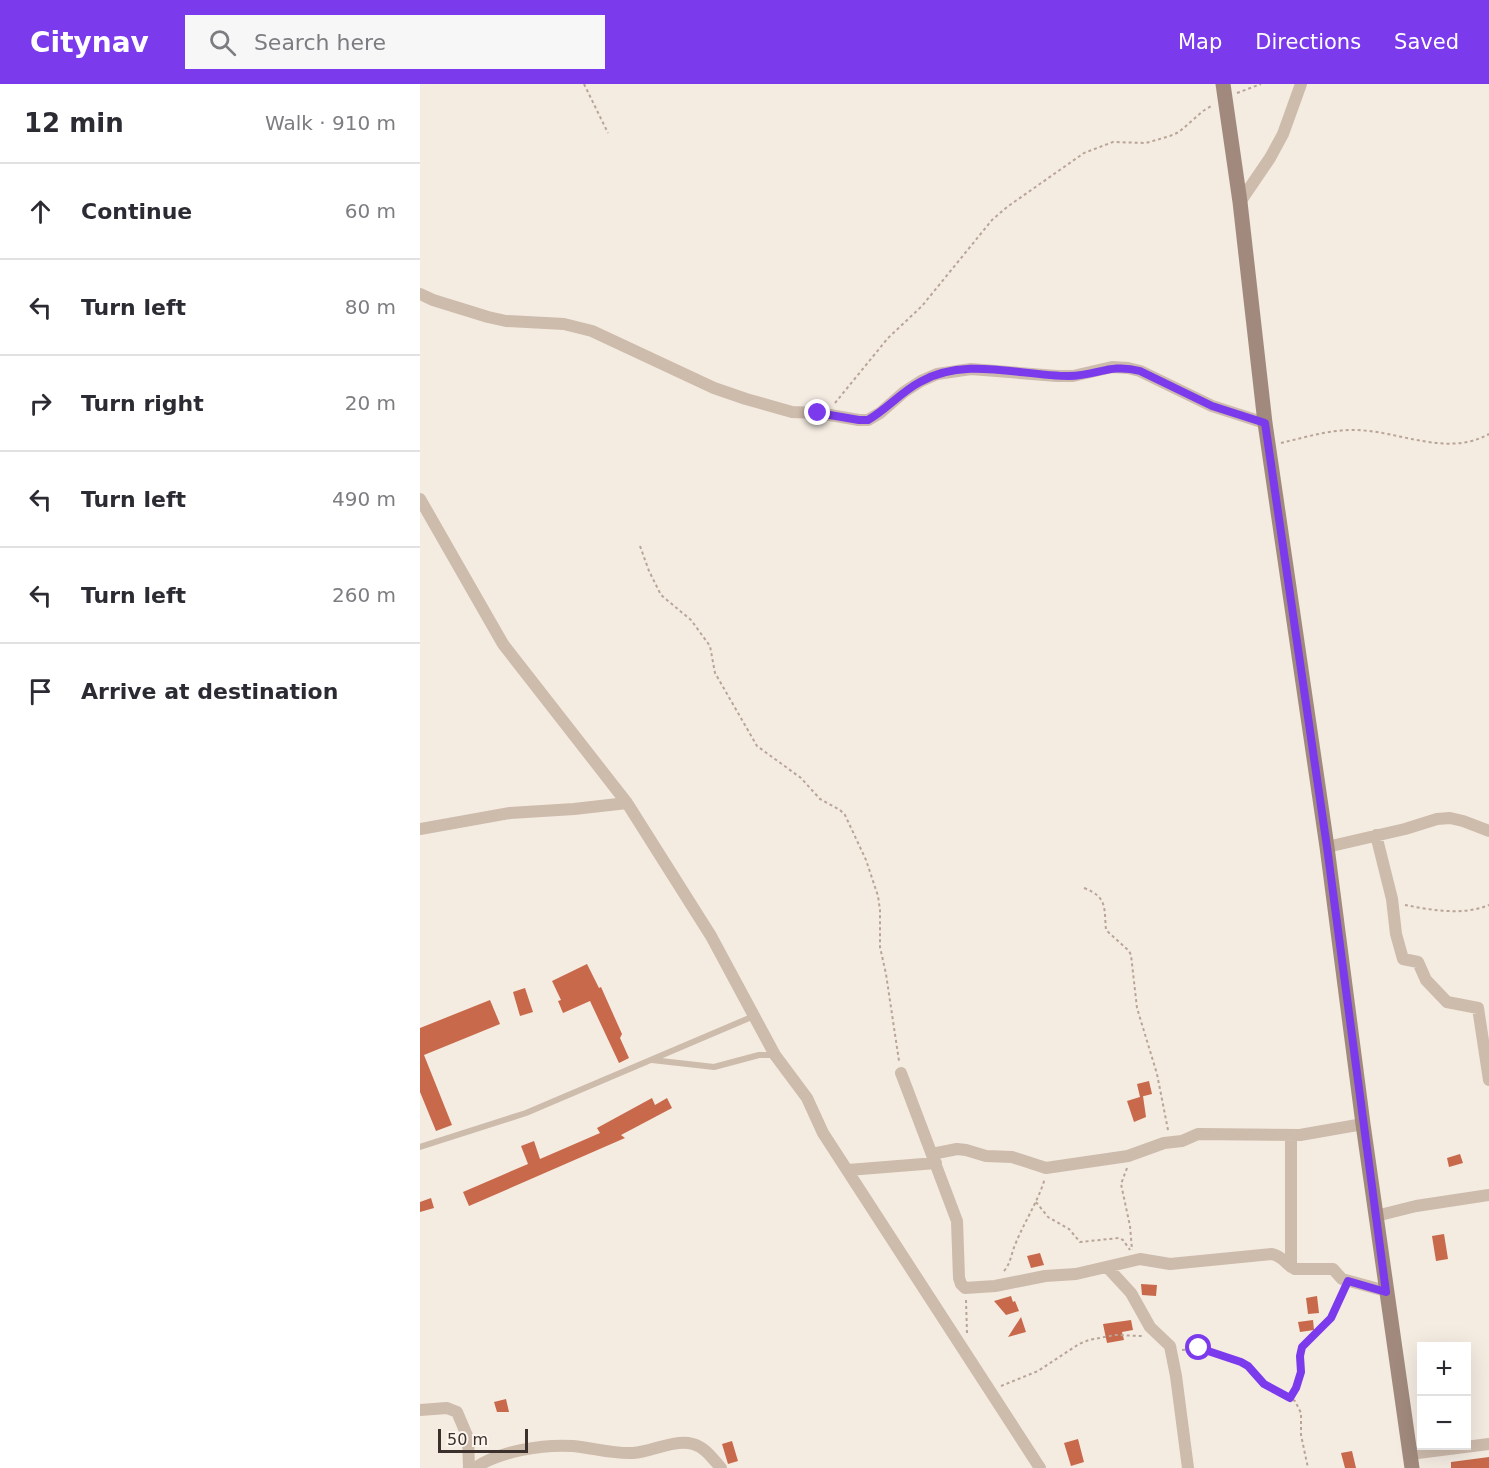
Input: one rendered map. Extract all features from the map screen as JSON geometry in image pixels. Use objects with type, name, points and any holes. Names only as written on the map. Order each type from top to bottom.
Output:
[{"type":"main road","points":[[1224,91],[1240,202],[1265,423],[1327,847],[1363,1124],[1411,1461]]},
{"type":"street","points":[[1240,202],[1270,159],[1283,134],[1301,84]]},
{"type":"street","points":[[420,294],[433,300],[506,321],[564,324],[592,331],[714,388],[792,412],[868,420],[921,381],[937,374],[970,369],[1065,376],[1112,367],[1140,371],[1212,406],[1265,423]]},
{"type":"street","points":[[420,499],[503,644],[627,802],[711,936],[775,1055],[807,1098],[824,1133],[1040,1468]]},
{"type":"street","points":[[420,829],[510,813],[574,809],[627,802]]},
{"type":"street","points":[[1327,847],[1437,819],[1450,818],[1489,831]]},
{"type":"street","points":[[1376,835],[1393,904],[1396,934],[1403,959],[1418,962],[1426,980],[1447,1002],[1474,1006],[1479,1010],[1489,1080]]},
{"type":"street","points":[[901,1073],[957,1221],[959,1278],[965,1288],[995,1287],[1045,1276],[1085,1273],[1140,1259],[1170,1264],[1272,1254],[1284,1258],[1291,1267],[1302,1270],[1333,1269],[1342,1279],[1386,1292]]},
{"type":"street","points":[[848,1170],[867,1170],[934,1158],[957,1149],[966,1149],[986,1156],[1012,1157],[1046,1168],[1132,1155],[1171,1142],[1182,1141],[1198,1134],[1291,1135],[1324,1132],[1363,1124]]},
{"type":"street","points":[[1291,1135],[1291,1267]]},
{"type":"street","points":[[858,1186],[867,1170]]},
{"type":"street","points":[[1376,1216],[1416,1206],[1489,1195]]},
{"type":"street","points":[[1107,1267],[1131,1293],[1144,1319],[1154,1332],[1170,1346],[1188,1468]]},
{"type":"street","points":[[420,1410],[447,1408],[457,1412],[468,1438],[470,1468]]},
{"type":"street","points":[[475,1468],[514,1452],[535,1447],[571,1446],[604,1452],[635,1453],[670,1445],[693,1444],[707,1452],[721,1468]]},
{"type":"street","points":[[1411,1461],[1489,1444]]},
{"type":"lane","points":[[420,1147],[526,1113],[754,1016]]},
{"type":"lane","points":[[651,1060],[714,1067],[759,1055],[775,1055]]},
{"type":"path","points":[[584,84],[608,133]]},
{"type":"path","points":[[825,415],[888,338],[922,306],[992,220],[1007,207],[1084,153],[1113,142],[1146,143],[1170,136],[1179,132],[1224,91],[1261,84]]},
{"type":"path","points":[[1269,446],[1323,433],[1357,430],[1396,434],[1421,442],[1456,444],[1489,434]]},
{"type":"path","points":[[640,546],[661,595],[691,620],[710,646],[715,673],[758,746],[801,778],[820,799],[840,810],[851,827],[866,860],[878,896],[879,942],[901,1073]]},
{"type":"path","points":[[1084,888],[1100,897],[1106,915],[1106,930],[1129,951],[1137,1008],[1157,1074],[1171,1142]]},
{"type":"path","points":[[1393,904],[1450,910],[1469,910],[1489,905]]},
{"type":"path","points":[[1036,1202],[1048,1217],[1069,1229],[1080,1242],[1119,1238],[1132,1253],[1130,1226],[1121,1185],[1132,1155]]},
{"type":"path","points":[[995,1287],[1008,1266],[1041,1191],[1046,1168]]},
{"type":"path","points":[[1290,1398],[1301,1372],[1302,1347],[1331,1318],[1348,1281]]},
{"type":"path","points":[[965,1288],[967,1334]]},
{"type":"path","points":[[989,1389],[1038,1371],[1089,1340],[1115,1335],[1159,1335]]},
{"type":"path","points":[[1170,1346],[1183,1350],[1199,1348],[1241,1362],[1248,1366],[1264,1384],[1295,1401],[1301,1413],[1301,1435],[1308,1468]]},
{"type":"building","points":[[587,964],[599,988],[601,987],[622,1034],[620,1038],[629,1058],[619,1063],[590,1001],[563,1013],[558,1001],[561,1000],[552,981]]},
{"type":"building","points":[[525,988],[533,1012],[520,1016],[513,992]]},
{"type":"building","points":[[490,1000],[500,1024],[424,1055],[452,1125],[436,1131],[420,1092],[420,1028]]},
{"type":"building","points":[[1149,1081],[1152,1094],[1140,1097],[1137,1084]]},
{"type":"building","points":[[1143,1096],[1146,1117],[1134,1122],[1127,1101]]},
{"type":"building","points":[[652,1098],[655,1105],[667,1098],[672,1108],[621,1135],[625,1138],[469,1206],[463,1192],[528,1164],[521,1146],[534,1141],[540,1159],[600,1133],[597,1128]]},
{"type":"building","points":[[1460,1154],[1463,1163],[1449,1167],[1447,1158]]},
{"type":"building","points":[[431,1198],[434,1208],[420,1212],[420,1202]]},
{"type":"building","points":[[1444,1234],[1448,1259],[1436,1261],[1432,1236]]},
{"type":"building","points":[[1040,1253],[1044,1265],[1031,1268],[1027,1256]]},
{"type":"building","points":[[1141,1284],[1157,1285],[1156,1296],[1142,1295]]},
{"type":"building","points":[[1011,1296],[1019,1311],[1006,1315],[994,1301]]},
{"type":"building","points":[[1317,1296],[1319,1313],[1308,1314],[1306,1298]]},
{"type":"building","points":[[1021,1317],[1026,1332],[1008,1337]]},
{"type":"building","points":[[1131,1320],[1133,1330],[1122,1332],[1124,1340],[1107,1343],[1103,1324]]},
{"type":"building","points":[[1313,1320],[1314,1330],[1300,1332],[1298,1322]]},
{"type":"building","points":[[506,1399],[509,1412],[497,1412],[494,1402]]},
{"type":"building","points":[[1078,1439],[1084,1462],[1071,1466],[1064,1443]]},
{"type":"building","points":[[732,1441],[738,1461],[728,1464],[722,1444]]},
{"type":"building","points":[[1352,1451],[1356,1468],[1345,1468],[1341,1453]]},
{"type":"building","points":[[1489,1457],[1489,1468],[1451,1468],[1451,1462]]},
{"type":"route","points":[[818,413],[868,420],[880,413],[904,392],[937,374],[970,369],[1073,376],[1112,367],[1140,371],[1192,398],[1265,423],[1327,847],[1386,1292],[1348,1281],[1331,1318],[1302,1347],[1301,1372],[1290,1398],[1264,1384],[1248,1366],[1241,1362],[1199,1348]]}]
